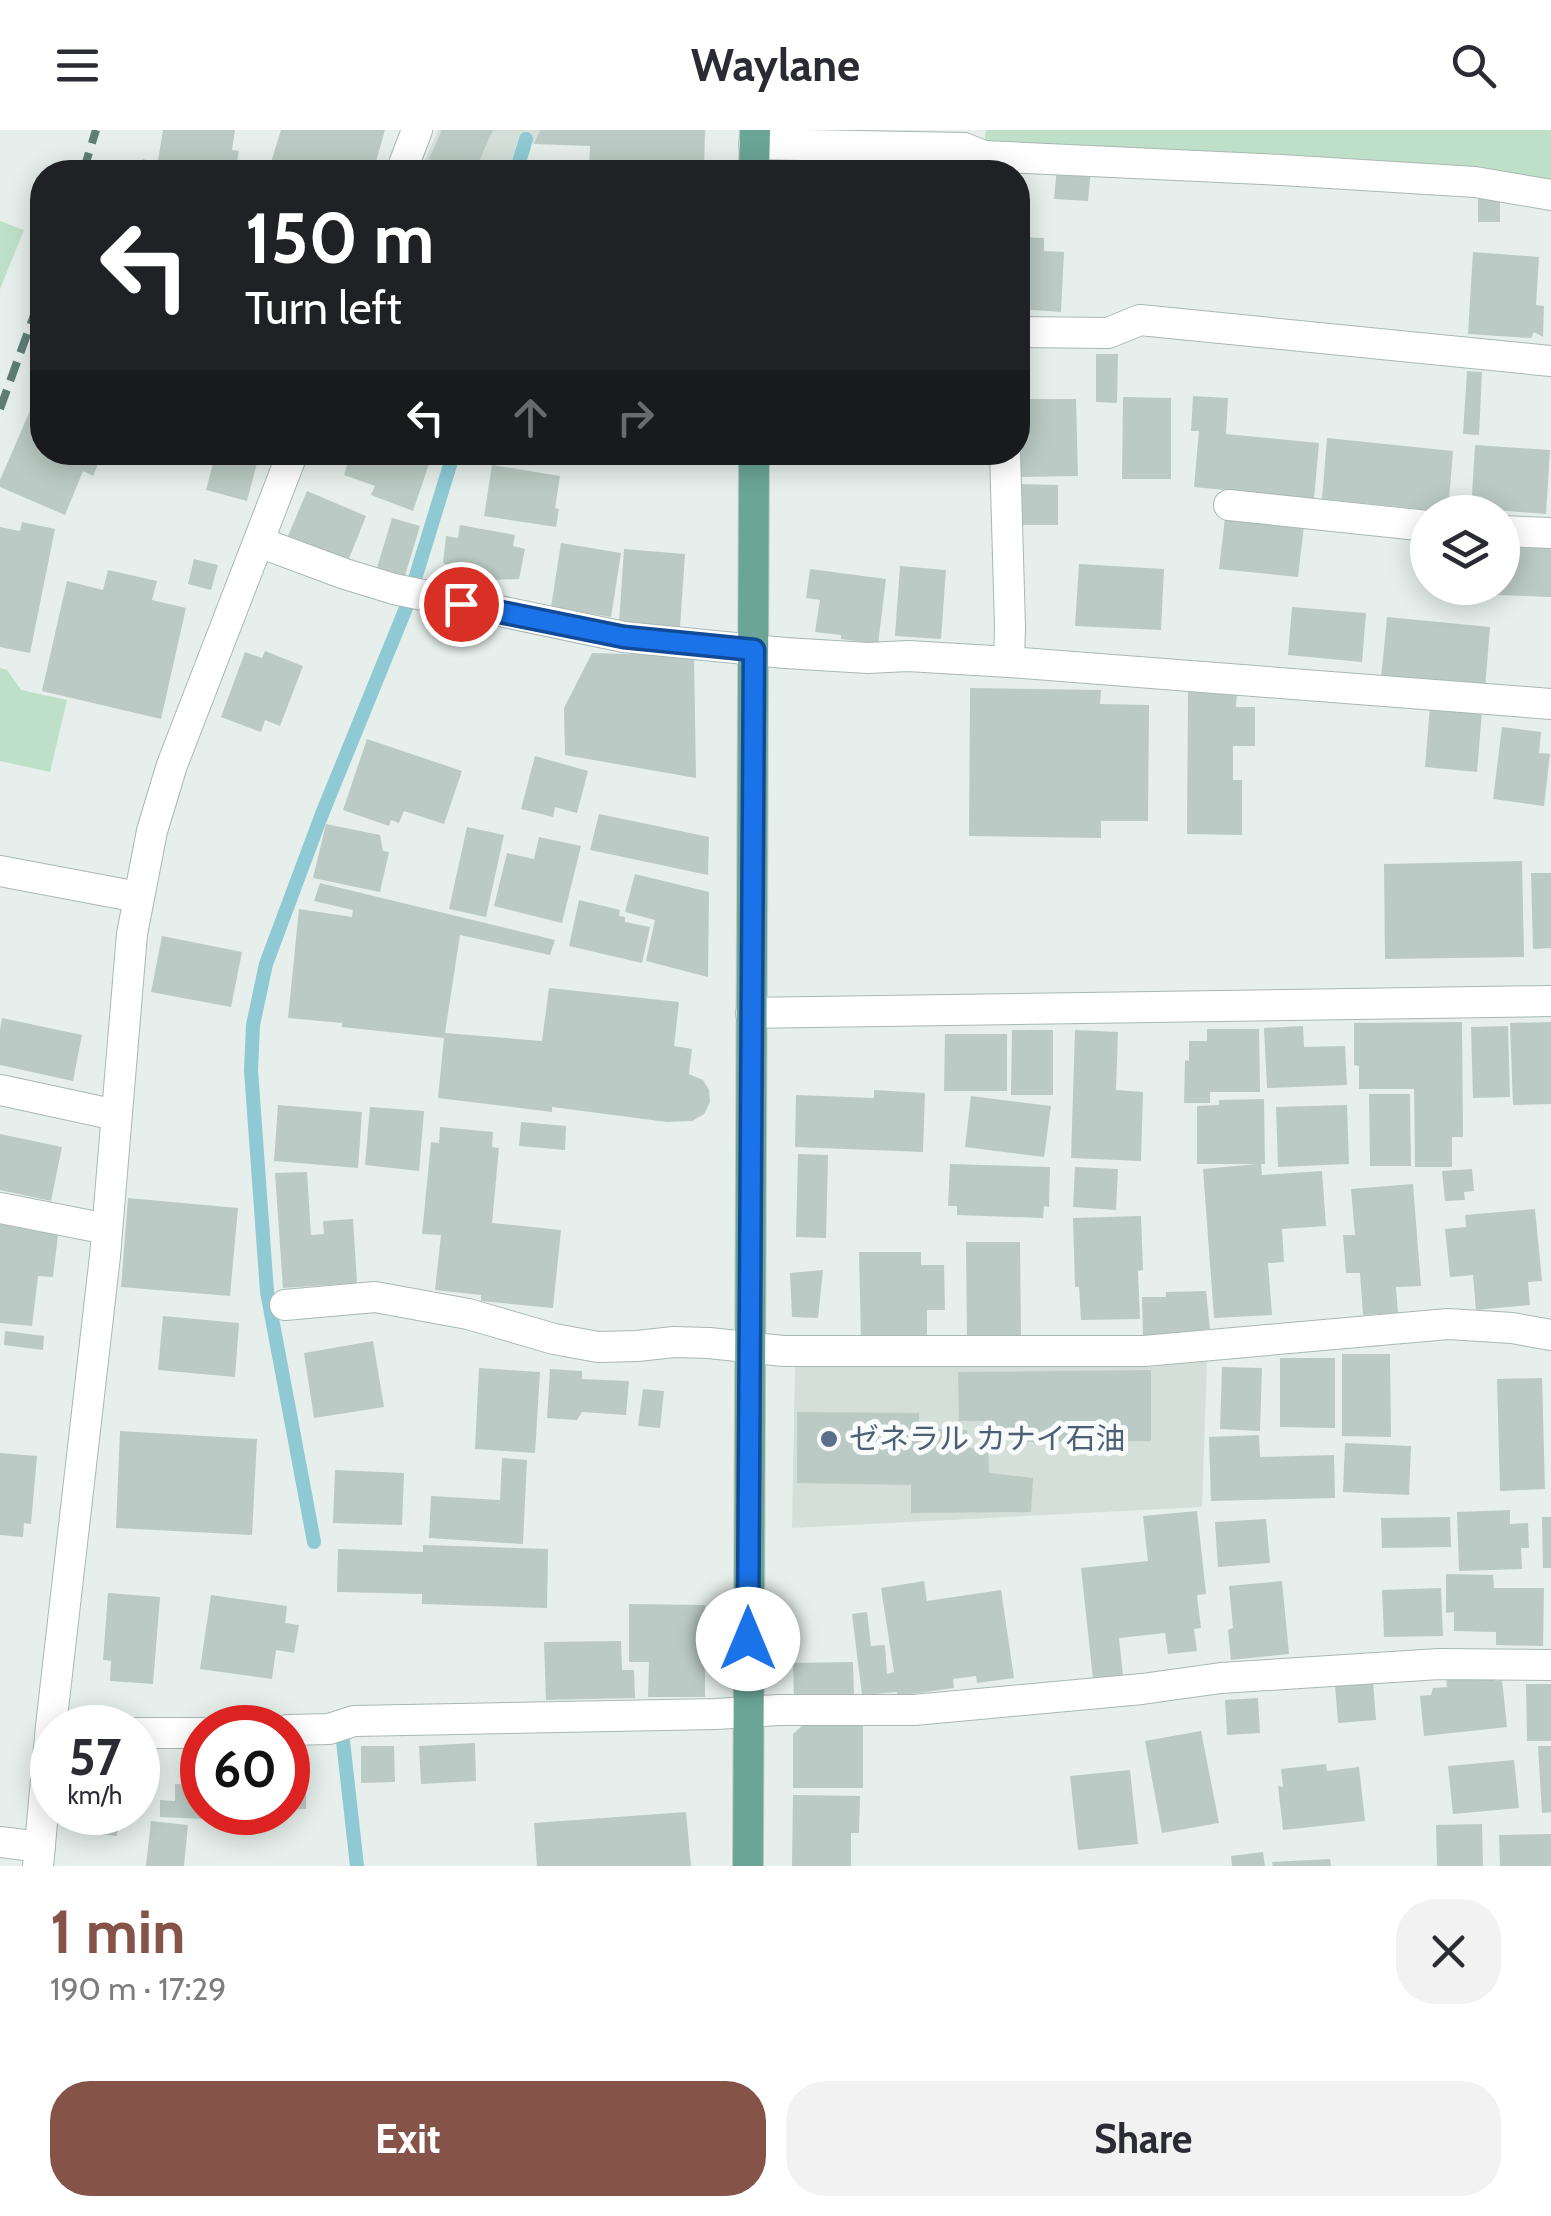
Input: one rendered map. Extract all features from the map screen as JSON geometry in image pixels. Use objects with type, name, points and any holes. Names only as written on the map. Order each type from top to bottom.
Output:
[{"type":"main road","points":[[748,1866],[754,465]]},
{"type":"street","points":[[406,160],[417,130]]},
{"type":"street","points":[[754,149],[964,148],[984,156],[1475,182],[1551,194]]},
{"type":"street","points":[[1030,332],[1108,333],[1140,320],[1551,360]]},
{"type":"street","points":[[62,1705],[138,897],[152,830],[172,766],[288,465]]},
{"type":"street","points":[[1005,465],[1009,662]]},
{"type":"street","points":[[1229,505],[1410,524]]},
{"type":"street","points":[[1520,532],[1551,533]]},
{"type":"street","points":[[259,542],[328,569],[394,588],[624,637],[754,650],[1009,662],[1551,704]]},
{"type":"street","points":[[0,871],[138,897]]},
{"type":"street","points":[[751,1013],[1551,1000]]},
{"type":"street","points":[[0,1090],[116,1114]]},
{"type":"street","points":[[0,1208],[107,1229]]},
{"type":"street","points":[[285,1305],[375,1297],[468,1314],[554,1340],[598,1347],[674,1342],[783,1352],[1144,1351],[1448,1324],[1551,1335]]},
{"type":"street","points":[[310,1728],[914,1710],[1221,1678],[1439,1664],[1551,1665]]},
{"type":"street","points":[[0,1842],[39,1856]]},
{"type":"shaded area","points":[[438,130],[540,130],[534,144],[519,136],[512,160],[425,160]]},
{"type":"shaded area","points":[[1207,1361],[1202,1507],[792,1528],[795,1364]]},
{"type":"green space","points":[[986,130],[1551,130],[1551,186],[984,148]]},
{"type":"green space","points":[[0,221],[24,230],[0,289]]},
{"type":"green space","points":[[0,668],[7,670],[21,690],[67,700],[50,772],[0,761]]},
{"type":"building","points":[[163,130],[235,130],[232,150],[239,151],[237,160],[158,160]]},
{"type":"building","points":[[281,130],[385,130],[376,160],[272,160]]},
{"type":"building","points":[[442,130],[493,130],[479,160],[429,159]]},
{"type":"building","points":[[540,130],[705,130],[704,160],[589,160],[590,146],[534,144]]},
{"type":"building","points":[[863,156],[890,156],[890,160],[863,160]]},
{"type":"building","points":[[1057,168],[1091,170],[1088,201],[1054,199]]},
{"type":"building","points":[[1478,193],[1500,193],[1500,222],[1478,222]]},
{"type":"building","points":[[1030,237],[1044,238],[1044,251],[1064,252],[1061,312],[1030,310]]},
{"type":"building","points":[[1473,252],[1539,257],[1536,305],[1544,306],[1543,337],[1534,332],[1531,338],[1468,334]]},
{"type":"building","points":[[1096,354],[1118,354],[1117,403],[1096,402]]},
{"type":"building","points":[[1467,371],[1482,372],[1479,435],[1463,434]]},
{"type":"building","points":[[1193,396],[1228,398],[1226,434],[1319,443],[1314,499],[1194,487],[1199,431],[1191,431]]},
{"type":"building","points":[[1123,397],[1171,398],[1171,479],[1122,479]]},
{"type":"building","points":[[1030,399],[1076,399],[1078,476],[1021,477],[1021,465],[1030,465]]},
{"type":"building","points":[[30,411],[30,465],[98,465],[93,476],[83,471],[65,515],[0,487]]},
{"type":"building","points":[[1327,438],[1453,451],[1449,495],[1410,495],[1410,508],[1322,499]]},
{"type":"building","points":[[1475,445],[1550,450],[1546,514],[1520,512],[1520,495],[1472,495]]},
{"type":"building","points":[[213,465],[257,465],[247,501],[206,490]]},
{"type":"building","points":[[347,465],[429,465],[413,511],[371,495],[375,486],[344,475]]},
{"type":"building","points":[[492,465],[560,476],[556,527],[484,516]]},
{"type":"building","points":[[1020,484],[1058,485],[1058,525],[1020,525]]},
{"type":"building","points":[[307,491],[366,516],[348,561],[288,536]]},
{"type":"building","points":[[1225,517],[1304,525],[1298,577],[1219,569]]},
{"type":"building","points":[[392,518],[420,526],[404,579],[376,571]]},
{"type":"building","points":[[22,522],[55,529],[30,653],[0,647],[0,527],[20,531]]},
{"type":"building","points":[[460,525],[515,535],[513,546],[525,549],[519,579],[490,580],[466,575],[443,563],[446,536],[458,538]]},
{"type":"building","points":[[561,543],[621,553],[611,617],[551,607]]},
{"type":"building","points":[[1520,543],[1551,544],[1551,597],[1520,596]]},
{"type":"building","points":[[624,549],[685,554],[680,628],[619,623]]},
{"type":"building","points":[[194,559],[218,565],[211,590],[188,584]]},
{"type":"building","points":[[1079,564],[1164,569],[1161,630],[1075,626]]},
{"type":"building","points":[[900,566],[946,570],[941,639],[895,636]]},
{"type":"building","points":[[810,569],[886,579],[878,644],[815,632],[820,600],[806,598]]},
{"type":"building","points":[[108,570],[157,581],[152,600],[186,608],[161,719],[42,691],[67,581],[103,590]]},
{"type":"building","points":[[1292,607],[1366,613],[1362,662],[1288,655]]},
{"type":"building","points":[[1387,617],[1490,627],[1485,689],[1381,679]]},
{"type":"building","points":[[265,651],[303,666],[280,726],[265,720],[261,732],[221,717],[245,652],[262,658]]},
{"type":"building","points":[[592,653],[694,656],[696,778],[565,755],[564,708]]},
{"type":"building","points":[[970,688],[1101,690],[1100,704],[1149,705],[1148,821],[1101,821],[1101,838],[969,836]]},
{"type":"building","points":[[1188,691],[1237,692],[1236,707],[1255,707],[1255,746],[1233,746],[1233,780],[1242,780],[1242,835],[1187,834]]},
{"type":"building","points":[[1430,706],[1482,711],[1477,772],[1425,767]]},
{"type":"building","points":[[1502,727],[1541,732],[1539,753],[1550,754],[1544,806],[1493,799]]},
{"type":"building","points":[[367,739],[462,771],[444,824],[404,811],[399,823],[391,820],[389,826],[343,810]]},
{"type":"building","points":[[535,756],[588,771],[577,813],[555,807],[553,817],[521,809]]},
{"type":"building","points":[[599,814],[709,837],[708,875],[590,850]]},
{"type":"building","points":[[326,824],[380,835],[383,851],[389,852],[380,892],[313,878]]},
{"type":"building","points":[[467,827],[504,835],[486,917],[449,909]]},
{"type":"building","points":[[539,837],[581,846],[562,923],[494,906],[507,853],[534,859]]},
{"type":"building","points":[[1522,861],[1524,957],[1385,959],[1384,864]]},
{"type":"building","points":[[1531,873],[1551,873],[1551,948],[1533,949]]},
{"type":"building","points":[[635,874],[709,892],[708,977],[646,961],[655,920],[625,912]]},
{"type":"building","points":[[320,883],[555,940],[550,955],[460,935],[445,1033],[542,1041],[549,988],[679,1002],[674,1046],[692,1049],[689,1074],[703,1080],[709,1090],[710,1102],[704,1114],[692,1121],[667,1122],[438,1098],[444,1038],[288,1018],[299,909],[352,917],[353,910],[314,901]]},
{"type":"building","points":[[579,900],[620,910],[619,916],[625,917],[625,922],[650,927],[642,963],[569,946]]},
{"type":"building","points":[[162,936],[242,952],[231,1007],[151,992]]},
{"type":"building","points":[[2,1018],[82,1035],[73,1081],[0,1065]]},
{"type":"building","points":[[1462,1022],[1463,1137],[1452,1137],[1452,1167],[1415,1167],[1414,1089],[1359,1089],[1359,1066],[1354,1065],[1354,1023]]},
{"type":"building","points":[[1551,1022],[1551,1104],[1513,1105],[1510,1023]]},
{"type":"building","points":[[1303,1026],[1304,1047],[1345,1046],[1347,1085],[1267,1088],[1264,1028]]},
{"type":"building","points":[[1508,1026],[1510,1097],[1473,1098],[1471,1027]]},
{"type":"building","points":[[1207,1029],[1259,1029],[1260,1092],[1210,1092],[1210,1103],[1184,1103],[1189,1041],[1207,1041]]},
{"type":"building","points":[[1012,1030],[1053,1030],[1053,1095],[1011,1095]]},
{"type":"building","points":[[1075,1030],[1118,1032],[1116,1090],[1143,1092],[1141,1161],[1071,1158]]},
{"type":"building","points":[[945,1034],[1007,1034],[1007,1091],[944,1091]]},
{"type":"building","points":[[874,1090],[925,1093],[923,1152],[795,1147],[796,1095],[874,1098]]},
{"type":"building","points":[[1369,1094],[1410,1094],[1411,1166],[1370,1166]]},
{"type":"building","points":[[971,1096],[1051,1106],[1044,1157],[965,1147]]},
{"type":"building","points":[[1264,1099],[1262,1175],[1322,1171],[1326,1226],[1282,1229],[1284,1262],[1268,1263],[1272,1315],[1214,1318],[1203,1169],[1257,1164],[1197,1164],[1197,1106],[1219,1105],[1219,1100]]},
{"type":"building","points":[[278,1105],[362,1112],[358,1168],[274,1161]]},
{"type":"building","points":[[1347,1105],[1349,1164],[1278,1167],[1276,1107]]},
{"type":"building","points":[[370,1107],[424,1111],[419,1171],[365,1165]]},
{"type":"building","points":[[521,1122],[566,1126],[565,1150],[519,1146]]},
{"type":"building","points":[[440,1127],[493,1132],[492,1147],[499,1148],[492,1223],[561,1230],[553,1308],[481,1301],[481,1295],[435,1290],[441,1235],[422,1234],[431,1142],[439,1143]]},
{"type":"building","points":[[0,1134],[62,1147],[51,1201],[0,1190]]},
{"type":"building","points":[[798,1154],[828,1155],[826,1238],[796,1237]]},
{"type":"building","points":[[950,1164],[1050,1167],[1049,1207],[1044,1206],[1043,1218],[957,1215],[957,1206],[948,1206]]},
{"type":"building","points":[[1075,1167],[1118,1169],[1116,1210],[1073,1207]]},
{"type":"building","points":[[1472,1169],[1474,1191],[1464,1192],[1465,1200],[1445,1201],[1442,1171]]},
{"type":"building","points":[[307,1172],[311,1235],[324,1234],[323,1221],[353,1219],[357,1283],[283,1288],[275,1173]]},
{"type":"building","points":[[1413,1184],[1421,1286],[1396,1287],[1398,1313],[1363,1315],[1360,1273],[1346,1273],[1343,1235],[1355,1235],[1351,1189]]},
{"type":"building","points":[[128,1198],[238,1208],[230,1296],[121,1287]]},
{"type":"building","points":[[1535,1209],[1542,1281],[1528,1282],[1530,1305],[1476,1310],[1473,1275],[1450,1277],[1445,1229],[1466,1227],[1465,1215]]},
{"type":"building","points":[[1141,1216],[1140,1319],[1081,1320],[1079,1287],[1075,1287],[1073,1218]]},
{"type":"building","points":[[0,1224],[58,1235],[53,1277],[38,1276],[32,1326],[0,1323]]},
{"type":"building","points":[[966,1242],[1020,1242],[1021,1341],[967,1342]]},
{"type":"building","points":[[859,1252],[921,1252],[921,1265],[944,1265],[945,1310],[927,1310],[927,1339],[861,1340]]},
{"type":"building","points":[[823,1270],[818,1318],[792,1317],[790,1273]]},
{"type":"building","points":[[1206,1291],[1210,1329],[1143,1336],[1142,1297]]},
{"type":"building","points":[[163,1316],[239,1323],[235,1377],[158,1370]]},
{"type":"building","points":[[5,1331],[44,1336],[43,1350],[4,1345]]},
{"type":"building","points":[[373,1341],[384,1407],[314,1418],[304,1353]]},
{"type":"building","points":[[1342,1354],[1390,1354],[1391,1437],[1342,1436]]},
{"type":"building","points":[[1280,1358],[1335,1358],[1335,1428],[1280,1427]]},
{"type":"building","points":[[1222,1367],[1262,1368],[1260,1431],[1220,1429]]},
{"type":"building","points":[[479,1368],[540,1372],[535,1453],[475,1449]]},
{"type":"building","points":[[550,1369],[582,1371],[582,1379],[629,1381],[626,1415],[582,1412],[577,1420],[547,1418]]},
{"type":"building","points":[[1151,1370],[1151,1441],[1020,1442],[986,1421],[959,1421],[958,1372]]},
{"type":"building","points":[[1542,1378],[1545,1489],[1500,1491],[1497,1379]]},
{"type":"building","points":[[643,1389],[664,1391],[660,1428],[638,1426]]},
{"type":"building","points":[[797,1412],[919,1413],[919,1428],[967,1430],[969,1448],[988,1449],[989,1473],[1033,1478],[1031,1512],[911,1513],[911,1485],[797,1483]]},
{"type":"building","points":[[120,1431],[257,1439],[252,1535],[116,1528]]},
{"type":"building","points":[[1259,1435],[1260,1457],[1334,1455],[1335,1498],[1211,1501],[1209,1437]]},
{"type":"building","points":[[1345,1443],[1411,1446],[1409,1495],[1343,1492]]},
{"type":"building","points":[[0,1453],[37,1456],[31,1524],[24,1523],[23,1537],[0,1535]]},
{"type":"building","points":[[502,1458],[527,1460],[523,1544],[429,1538],[431,1496],[500,1500]]},
{"type":"building","points":[[335,1470],[404,1473],[402,1525],[333,1523]]},
{"type":"building","points":[[1510,1510],[1510,1524],[1528,1523],[1529,1548],[1521,1548],[1522,1569],[1459,1571],[1457,1512]]},
{"type":"building","points":[[1197,1511],[1206,1594],[1197,1595],[1201,1628],[1194,1629],[1197,1651],[1168,1654],[1165,1633],[1119,1638],[1123,1676],[1093,1679],[1081,1568],[1148,1561],[1143,1516]]},
{"type":"building","points":[[1450,1517],[1451,1547],[1382,1548],[1381,1518]]},
{"type":"building","points":[[1542,1517],[1551,1517],[1551,1568],[1543,1568]]},
{"type":"building","points":[[1266,1519],[1270,1563],[1218,1567],[1215,1522]]},
{"type":"building","points":[[423,1545],[548,1549],[547,1608],[422,1604],[422,1594],[337,1592],[338,1549],[423,1552]]},
{"type":"building","points":[[1446,1574],[1493,1575],[1494,1588],[1544,1588],[1543,1646],[1496,1645],[1496,1632],[1454,1631],[1454,1612],[1446,1613]]},
{"type":"building","points":[[924,1581],[927,1601],[1001,1590],[1014,1678],[977,1683],[976,1676],[953,1679],[954,1688],[897,1696],[897,1692],[862,1695],[852,1614],[867,1612],[871,1646],[885,1645],[887,1674],[894,1672],[881,1588]]},
{"type":"building","points":[[1282,1581],[1289,1654],[1231,1660],[1229,1586]]},
{"type":"building","points":[[1441,1588],[1443,1636],[1384,1637],[1382,1590]]},
{"type":"building","points":[[108,1593],[160,1597],[153,1684],[110,1681],[111,1661],[103,1660]]},
{"type":"building","points":[[211,1595],[287,1606],[285,1623],[299,1625],[294,1653],[276,1650],[272,1679],[200,1669]]},
{"type":"building","points":[[629,1604],[705,1605],[705,1697],[648,1697],[649,1662],[629,1662]]},
{"type":"building","points":[[621,1641],[622,1670],[634,1670],[635,1698],[546,1700],[544,1642]]},
{"type":"building","points":[[853,1662],[854,1696],[794,1698],[793,1663]]},
{"type":"building","points":[[1494,1673],[1495,1681],[1502,1680],[1507,1727],[1424,1736],[1420,1696],[1431,1695],[1433,1688],[1447,1687],[1446,1678]]},
{"type":"building","points":[[1373,1681],[1376,1720],[1338,1723],[1335,1685]]},
{"type":"building","points":[[1526,1684],[1551,1684],[1551,1741],[1527,1741]]},
{"type":"building","points":[[1258,1698],[1260,1733],[1227,1735],[1225,1700]]},
{"type":"building","points":[[803,1725],[863,1725],[863,1788],[793,1788],[793,1734]]},
{"type":"building","points":[[1201,1731],[1219,1823],[1162,1833],[1145,1741]]},
{"type":"building","points":[[475,1743],[476,1781],[421,1784],[419,1746]]},
{"type":"building","points":[[361,1746],[394,1746],[395,1782],[361,1783]]},
{"type":"building","points":[[1538,1746],[1551,1746],[1551,1812],[1542,1813]]},
{"type":"building","points":[[1514,1760],[1519,1808],[1453,1814],[1448,1766]]},
{"type":"building","points":[[1326,1764],[1327,1771],[1359,1767],[1365,1821],[1283,1830],[1278,1786],[1283,1787],[1281,1769]]},
{"type":"building","points":[[1130,1770],[1138,1844],[1078,1850],[1070,1776]]},
{"type":"building","points":[[175,1784],[180,1784],[180,1818],[160,1817],[160,1800],[175,1801]]},
{"type":"building","points":[[793,1795],[860,1796],[859,1833],[851,1833],[851,1866],[792,1866]]},
{"type":"building","points":[[686,1812],[691,1866],[537,1866],[534,1823]]},
{"type":"building","points":[[160,1822],[180,1824],[180,1835],[187,1835],[184,1866],[146,1866],[149,1835],[160,1835]]},
{"type":"building","points":[[1482,1824],[1483,1866],[1437,1866],[1436,1825]]},
{"type":"building","points":[[1551,1834],[1551,1866],[1500,1866],[1499,1835]]},
{"type":"building","points":[[1263,1852],[1265,1866],[1232,1866],[1231,1856]]},
{"type":"building","points":[[1330,1859],[1331,1866],[1273,1866],[1272,1862]]},
{"type":"waterway","points":[[520,160],[526,139]]},
{"type":"waterway","points":[[415,579],[450,465]]},
{"type":"waterway","points":[[314,1542],[267,1292],[251,1070],[253,1025],[266,964],[408,603]]},
{"type":"waterway","points":[[341,1723],[357,1866]]},
{"type":"railway","points":[[87,160],[96,130]]},
{"type":"railway","points":[[0,409],[30,326]]},
{"type":"place","name":"ゼネラル カナイ石油","points":[[829,1439]]},
{"type":"route","points":[[461,604],[624,637],[754,650],[748,1639]]}]
